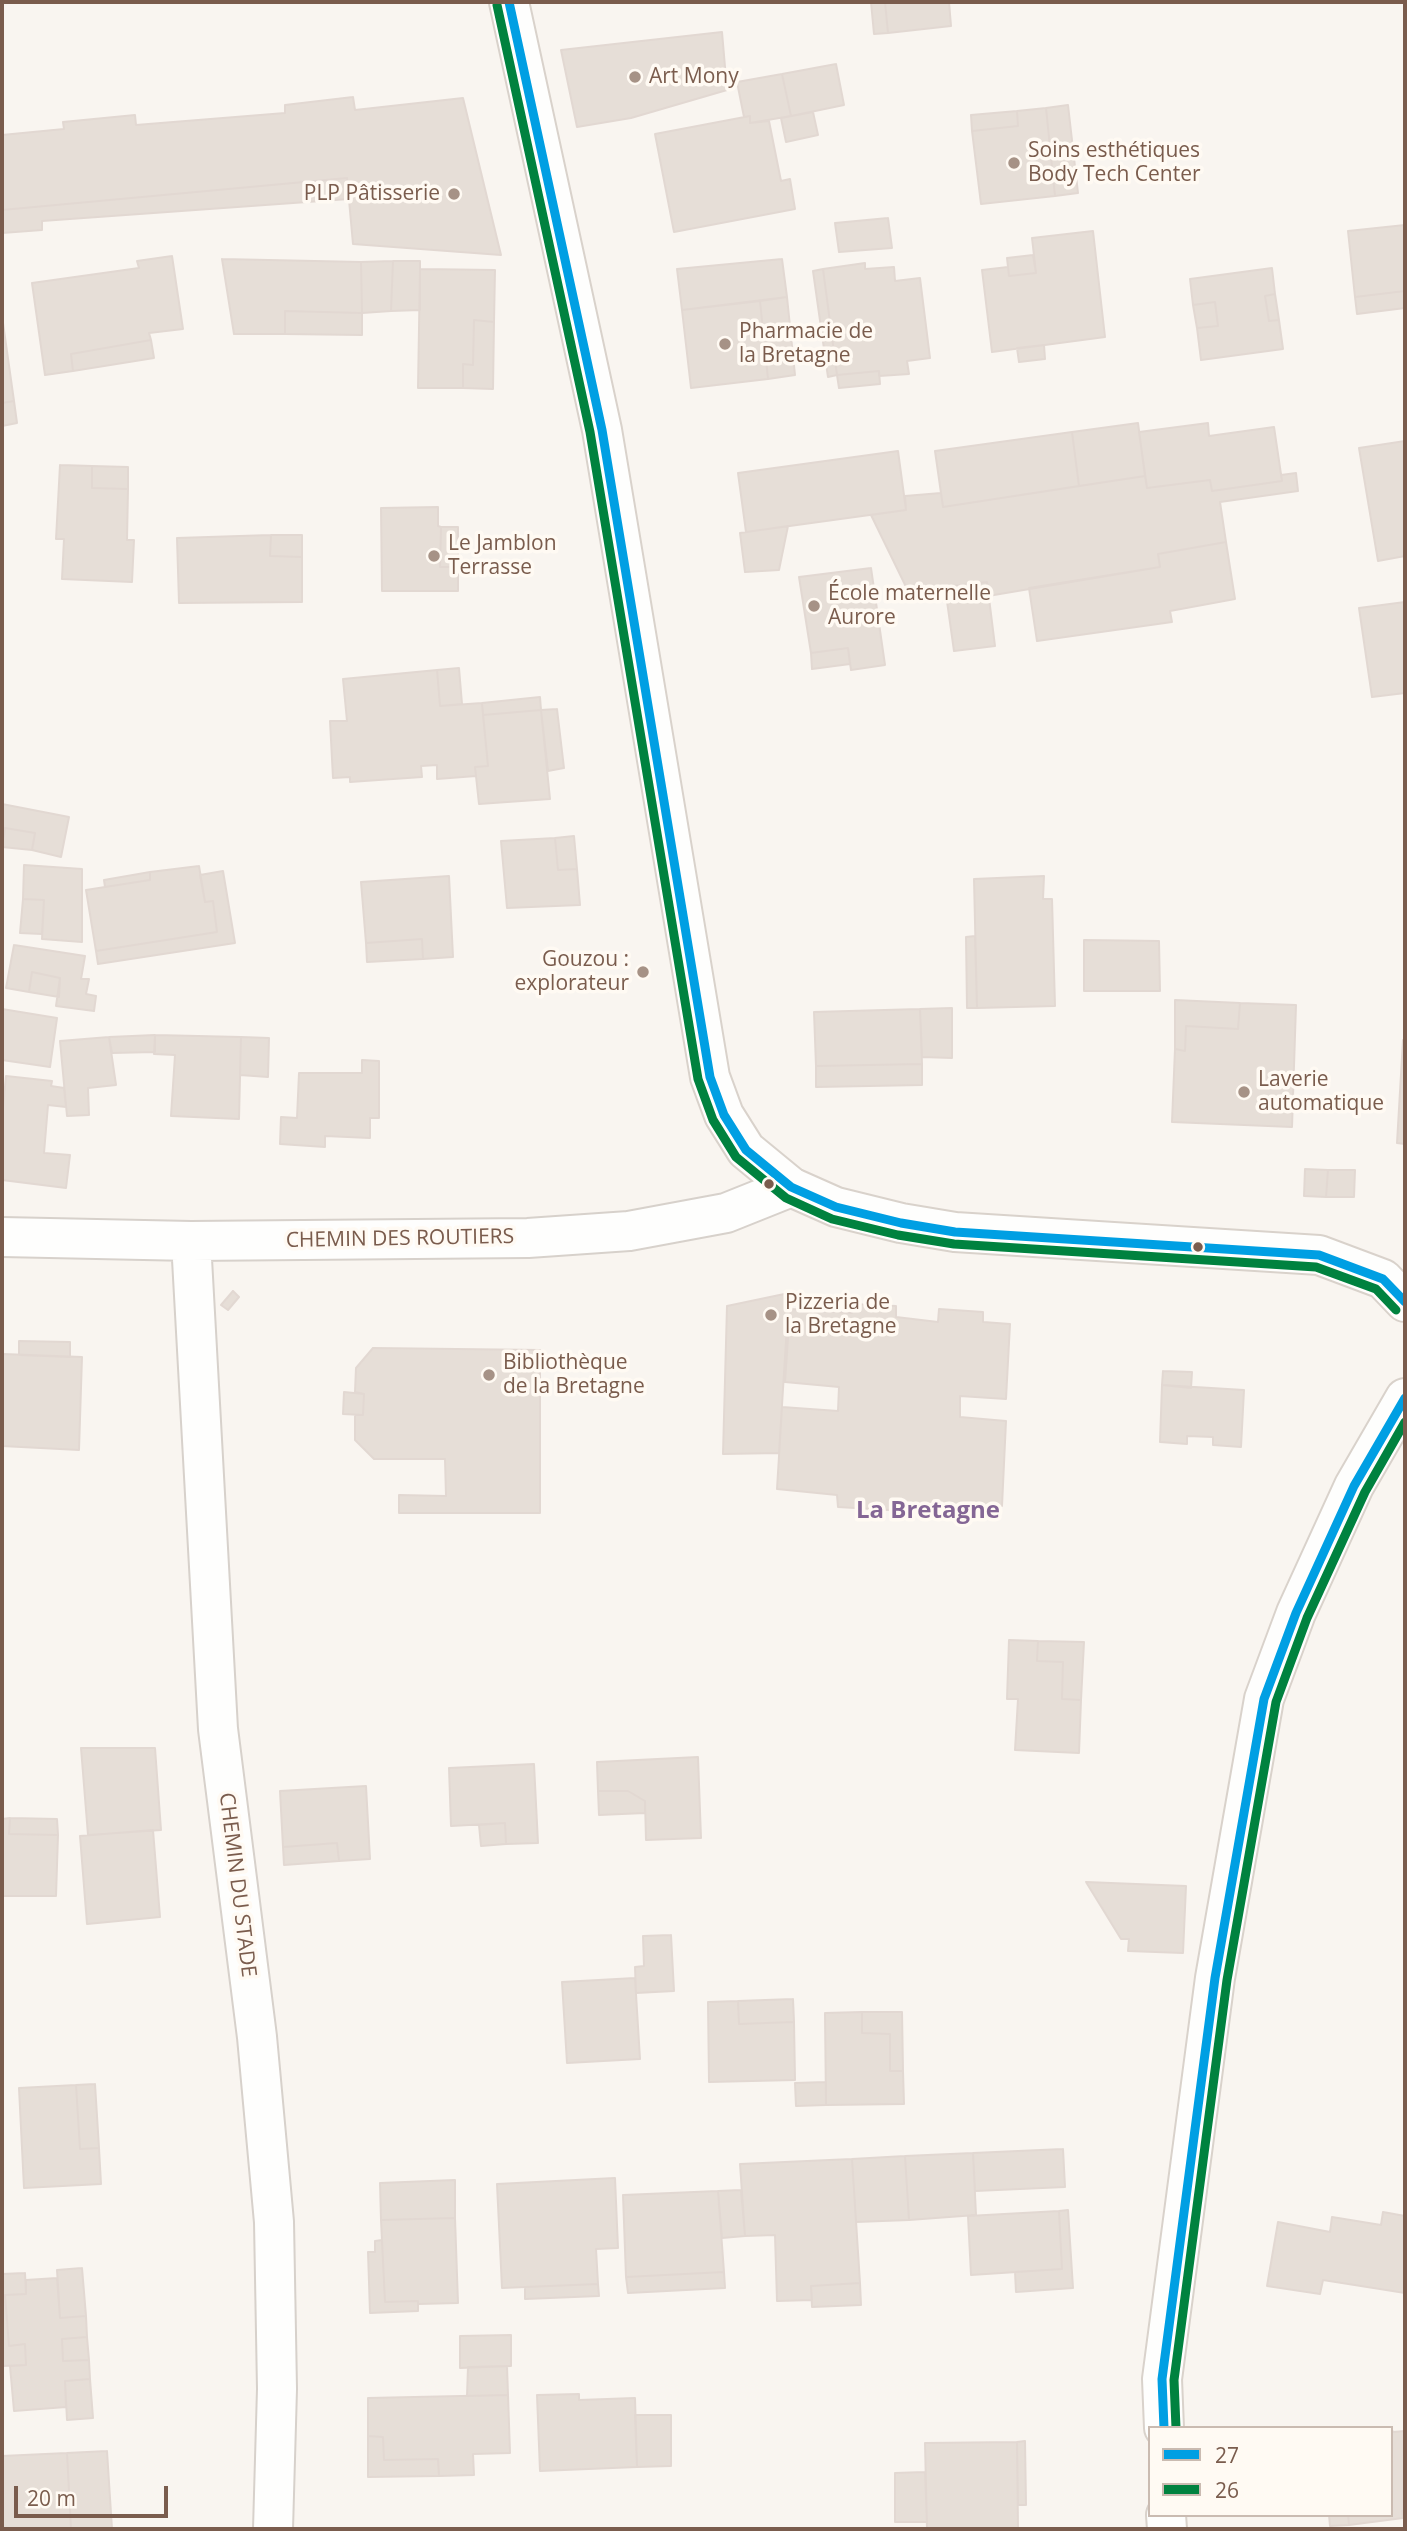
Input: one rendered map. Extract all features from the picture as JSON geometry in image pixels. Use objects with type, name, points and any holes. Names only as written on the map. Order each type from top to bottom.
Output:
[{"type":"main road","points":[[509,2],[602,430],[710,1077],[724,1115],[746,1150],[791,1187],[835,1207],[901,1223],[955,1232],[1320,1255],[1383,1279],[1405,1302]]},
{"type":"main road","name":"CHEMIN DES ROUTIERS","points":[[2,1237],[191,1241],[528,1238],[629,1231],[726,1213],[791,1187]]},
{"type":"main road","name":"CHEMIN DU STADE","points":[[191,1241],[218,1729],[257,2037],[274,2222],[277,2389],[273,2529]]},
{"type":"main road","points":[[1164,2426],[1162,2379],[1213,1992],[1264,1699],[1296,1614],[1354,1486],[1405,1398]]},
{"type":"building","points":[[871,2],[885,2],[888,33],[874,34]]},
{"type":"building","points":[[885,2],[949,2],[951,26],[888,33]]},
{"type":"building","points":[[722,32],[727,90],[631,118],[577,127],[561,50]]},
{"type":"building","points":[[836,64],[844,105],[791,116],[782,74]]},
{"type":"building","points":[[782,74],[791,116],[750,123],[750,116],[744,117],[737,82]]},
{"type":"building","points":[[353,97],[355,110],[463,98],[501,255],[353,244],[347,178],[2,210],[2,135],[64,129],[63,122],[135,115],[136,125],[285,113],[285,105]]},
{"type":"building","points":[[1068,105],[1078,193],[1055,196],[1046,108]]},
{"type":"building","name":"Soins esthétiques Body Tech Center","points":[[1046,108],[1055,196],[981,204],[972,131],[1018,126],[1017,111]]},
{"type":"building","points":[[1017,111],[1018,126],[972,131],[971,115]]},
{"type":"building","points":[[813,112],[818,135],[786,142],[781,118]]},
{"type":"building","points":[[750,116],[750,123],[769,121],[781,181],[790,179],[795,209],[674,232],[655,134]]},
{"type":"building","points":[[347,178],[349,199],[42,221],[42,230],[2,233],[2,210]]},
{"type":"building","points":[[888,218],[892,248],[839,252],[835,223]]},
{"type":"building","points":[[1405,225],[1405,291],[1355,297],[1348,231]]},
{"type":"building","points":[[1093,231],[1105,337],[992,352],[982,270],[1008,267],[1009,276],[1036,273],[1032,238]]},
{"type":"building","points":[[1033,255],[1036,273],[1009,276],[1007,258]]},
{"type":"building","points":[[172,256],[183,329],[149,333],[151,340],[71,354],[73,371],[45,375],[32,283],[139,268],[137,261]]},
{"type":"building","points":[[222,259],[361,262],[362,313],[285,311],[285,334],[234,334]]},
{"type":"building","points":[[782,259],[787,297],[682,310],[677,269]]},
{"type":"building","points":[[393,261],[420,261],[420,310],[391,311]]},
{"type":"building","points":[[393,261],[391,311],[362,313],[361,262]]},
{"type":"building","points":[[865,263],[865,269],[894,267],[895,281],[920,278],[930,358],[907,361],[909,374],[879,376],[879,371],[837,375],[823,269]]},
{"type":"building","points":[[1272,268],[1275,294],[1265,296],[1269,321],[1279,320],[1283,349],[1201,360],[1197,328],[1218,326],[1215,302],[1193,305],[1190,279]]},
{"type":"building","points":[[420,269],[495,270],[494,322],[474,320],[473,365],[463,364],[463,388],[418,388]]},
{"type":"building","points":[[823,269],[837,375],[828,377],[813,271]]},
{"type":"building","points":[[1405,291],[1405,308],[1357,314],[1355,297]]},
{"type":"building","points":[[1275,294],[1279,320],[1269,321],[1265,296]]},
{"type":"building","points":[[787,297],[795,375],[768,379],[760,301]]},
{"type":"building","name":"Pharmacie de la Bretagne","points":[[760,301],[768,379],[691,388],[682,310]]},
{"type":"building","points":[[1215,302],[1218,326],[1197,328],[1193,305]]},
{"type":"building","points":[[285,311],[362,313],[362,335],[285,334]]},
{"type":"building","points":[[2,316],[14,401],[2,403]]},
{"type":"building","points":[[474,320],[494,322],[493,389],[463,388],[463,364],[473,365]]},
{"type":"building","points":[[151,340],[154,358],[73,371],[71,354]]},
{"type":"building","points":[[1044,345],[1045,359],[1019,362],[1017,348]]},
{"type":"building","points":[[879,371],[880,384],[839,388],[837,375]]},
{"type":"building","points":[[14,401],[17,423],[2,426],[2,403]]},
{"type":"building","points":[[1138,423],[1145,476],[1079,486],[1072,432]]},
{"type":"building","points":[[1208,423],[1209,436],[1274,427],[1282,481],[1212,491],[1210,480],[1147,488],[1139,432]]},
{"type":"building","points":[[1072,432],[1079,486],[943,507],[935,451]]},
{"type":"building","points":[[1405,441],[1405,556],[1378,561],[1359,448]]},
{"type":"building","points":[[898,451],[906,510],[746,532],[738,473]]},
{"type":"building","points":[[60,465],[92,466],[92,488],[128,489],[127,540],[134,540],[132,582],[62,579],[64,539],[56,539]]},
{"type":"building","points":[[92,466],[128,467],[128,489],[92,488]]},
{"type":"building","points":[[1296,473],[1298,491],[1220,502],[1226,542],[1158,554],[1160,567],[988,596],[987,582],[910,595],[871,515],[906,510],[905,496],[941,493],[943,507],[1145,476],[1147,488],[1210,480],[1212,491],[1282,481],[1281,475]]},
{"type":"building","points":[[438,507],[438,526],[441,527],[440,567],[458,567],[458,591],[382,591],[381,508]]},
{"type":"building","points":[[788,526],[779,570],[745,572],[740,533]]},
{"type":"building","points":[[441,527],[458,527],[458,567],[440,567]]},
{"type":"building","points":[[271,535],[302,535],[302,557],[270,556]]},
{"type":"building","points":[[271,535],[270,556],[302,557],[302,602],[179,603],[177,538]]},
{"type":"building","points":[[1226,542],[1235,599],[1170,611],[1172,622],[1037,641],[1029,588],[1160,567],[1158,554]]},
{"type":"building","points":[[871,568],[885,665],[851,670],[848,648],[811,653],[799,577]]},
{"type":"building","points":[[987,582],[995,646],[954,651],[945,587]]},
{"type":"building","points":[[1405,602],[1405,693],[1372,697],[1359,608]]},
{"type":"building","points":[[848,648],[850,664],[812,669],[811,653]]},
{"type":"building","points":[[459,668],[462,704],[440,706],[437,670]]},
{"type":"building","points":[[437,670],[440,706],[482,703],[488,766],[475,767],[476,776],[437,779],[437,765],[421,766],[422,777],[350,782],[350,777],[333,778],[330,721],[347,721],[343,679]]},
{"type":"building","points":[[540,697],[541,710],[483,715],[482,703]]},
{"type":"building","points":[[557,709],[564,768],[548,771],[541,710]]},
{"type":"building","points":[[541,710],[550,799],[479,804],[475,767],[488,766],[483,715]]},
{"type":"building","points":[[2,804],[69,817],[61,857],[32,850],[35,833],[5,828],[2,846]]},
{"type":"building","points":[[5,828],[35,833],[32,850],[2,847]]},
{"type":"building","points":[[574,836],[577,869],[558,870],[555,838]]},
{"type":"building","points":[[555,838],[558,870],[577,869],[580,905],[507,908],[501,841]]},
{"type":"building","points":[[24,865],[82,869],[82,942],[42,939],[44,900],[23,899]]},
{"type":"building","points":[[199,866],[205,902],[213,901],[217,932],[96,951],[86,890],[150,880],[150,872]]},
{"type":"building","points":[[223,871],[235,943],[98,964],[96,951],[217,932],[213,901],[205,902],[200,875]]},
{"type":"building","points":[[150,872],[150,880],[105,887],[104,880]]},
{"type":"building","points":[[449,876],[453,957],[423,959],[422,939],[366,943],[361,882]]},
{"type":"building","points":[[1044,876],[1043,899],[1052,899],[1055,1006],[977,1008],[974,879]]},
{"type":"building","points":[[23,899],[44,900],[42,934],[20,933]]},
{"type":"building","points":[[975,936],[977,1008],[967,1008],[966,937]]},
{"type":"building","points":[[422,939],[423,959],[367,962],[366,943]]},
{"type":"building","points":[[1084,940],[1159,941],[1160,991],[1084,991]]},
{"type":"building","points":[[14,945],[85,956],[81,979],[89,979],[86,994],[96,996],[94,1011],[56,1006],[60,978],[32,972],[29,992],[6,988]]},
{"type":"building","points":[[32,972],[60,978],[59,997],[29,992]]},
{"type":"building","points":[[1175,1000],[1240,1003],[1238,1029],[1186,1026],[1185,1051],[1175,1049]]},
{"type":"building","points":[[1240,1003],[1296,1005],[1292,1127],[1172,1122],[1175,1049],[1185,1051],[1186,1026],[1238,1029]]},
{"type":"building","points":[[952,1008],[952,1058],[922,1057],[920,1009]]},
{"type":"building","points":[[2,1009],[57,1018],[50,1067],[2,1060]]},
{"type":"building","points":[[920,1009],[922,1064],[816,1066],[814,1012]]},
{"type":"building","points":[[155,1035],[155,1052],[112,1053],[109,1037]]},
{"type":"building","points":[[155,1035],[241,1037],[239,1119],[171,1116],[175,1055],[154,1054]]},
{"type":"building","points":[[109,1037],[116,1085],[88,1088],[89,1115],[67,1116],[60,1041]]},
{"type":"building","points":[[241,1037],[269,1038],[268,1077],[240,1075]]},
{"type":"building","points":[[1405,1040],[1405,1144],[1397,1143]]},
{"type":"building","points":[[362,1060],[379,1061],[379,1118],[370,1118],[370,1138],[325,1136],[325,1147],[280,1144],[281,1117],[297,1118],[299,1073],[362,1073]]},
{"type":"building","points":[[922,1064],[922,1085],[816,1087],[816,1066]]},
{"type":"building","points":[[6,1076],[52,1081],[51,1086],[64,1088],[66,1107],[48,1105],[44,1153],[70,1155],[66,1188],[2,1180],[2,1118]]},
{"type":"building","points":[[1305,1169],[1328,1170],[1326,1197],[1304,1196]]},
{"type":"building","points":[[1328,1170],[1355,1170],[1354,1197],[1326,1197]]},
{"type":"building","points":[[233,1291],[239,1297],[228,1310],[221,1305]]},
{"type":"building","points":[[789,1293],[779,1453],[723,1454],[727,1306]]},
{"type":"building","points":[[853,1304],[896,1306],[896,1317],[938,1322],[939,1309],[983,1312],[983,1322],[1010,1324],[1006,1399],[960,1396],[960,1417],[1006,1421],[1002,1506],[923,1505],[923,1512],[838,1507],[837,1495],[777,1489],[782,1407],[838,1411],[839,1387],[785,1382],[790,1309],[852,1313]]},
{"type":"building","points":[[19,1341],[70,1342],[70,1357],[19,1355]]},
{"type":"building","points":[[373,1348],[540,1350],[540,1513],[399,1513],[399,1495],[446,1496],[445,1459],[374,1459],[355,1440],[355,1415],[363,1415],[364,1394],[355,1392],[356,1368]]},
{"type":"building","points":[[3,1354],[82,1357],[79,1450],[2,1446]]},
{"type":"building","points":[[1163,1371],[1192,1372],[1191,1388],[1162,1385]]},
{"type":"building","points":[[1162,1385],[1244,1390],[1241,1447],[1213,1445],[1213,1437],[1187,1436],[1187,1444],[1160,1442]]},
{"type":"building","points":[[344,1392],[364,1394],[363,1415],[343,1414]]},
{"type":"building","points":[[1009,1640],[1038,1641],[1037,1661],[1063,1662],[1062,1699],[1081,1700],[1079,1753],[1015,1750],[1018,1699],[1007,1699]]},
{"type":"building","points":[[1038,1641],[1084,1642],[1081,1700],[1062,1699],[1063,1662],[1037,1661]]},
{"type":"building","points":[[81,1748],[155,1748],[161,1830],[88,1835]]},
{"type":"building","points":[[698,1757],[701,1838],[646,1840],[645,1801],[628,1791],[598,1791],[597,1762]]},
{"type":"building","points":[[534,1764],[538,1843],[506,1844],[505,1823],[451,1826],[449,1768]]},
{"type":"building","points":[[366,1786],[370,1859],[339,1861],[337,1843],[283,1847],[280,1791]]},
{"type":"building","points":[[598,1791],[628,1791],[645,1801],[645,1813],[599,1815]]},
{"type":"building","points":[[10,1818],[57,1819],[58,1835],[9,1834]]},
{"type":"building","points":[[10,1818],[9,1834],[58,1835],[56,1896],[2,1896],[2,1819]]},
{"type":"building","points":[[505,1823],[506,1844],[481,1846],[479,1825]]},
{"type":"building","points":[[153,1830],[160,1917],[87,1924],[80,1836]]},
{"type":"building","points":[[337,1843],[339,1861],[284,1865],[283,1847]]},
{"type":"building","points":[[1086,1882],[1186,1886],[1183,1953],[1128,1951],[1129,1939],[1121,1939]]},
{"type":"building","points":[[671,1935],[674,1991],[636,1993],[635,1967],[644,1966],[643,1936]]},
{"type":"building","points":[[635,1978],[640,2059],[567,2063],[562,1982]]},
{"type":"building","points":[[793,1999],[794,2022],[739,2024],[738,2001]]},
{"type":"building","points":[[738,2001],[739,2024],[794,2022],[795,2080],[709,2082],[708,2002]]},
{"type":"building","points":[[862,2012],[902,2012],[903,2071],[890,2071],[890,2034],[862,2033]]},
{"type":"building","points":[[862,2012],[862,2033],[890,2034],[890,2071],[903,2071],[904,2104],[826,2105],[825,2013]]},
{"type":"building","points":[[826,2082],[826,2105],[796,2106],[795,2083]]},
{"type":"building","points":[[95,2084],[99,2148],[80,2149],[76,2085]]},
{"type":"building","points":[[76,2085],[80,2149],[99,2148],[101,2184],[24,2188],[19,2088]]},
{"type":"building","points":[[1063,2149],[1065,2187],[975,2191],[973,2153]]},
{"type":"building","points":[[973,2153],[976,2215],[909,2220],[905,2156]]},
{"type":"building","points":[[905,2156],[909,2220],[856,2222],[852,2159]]},
{"type":"building","points":[[852,2159],[860,2283],[811,2286],[812,2300],[777,2301],[775,2235],[745,2236],[740,2164]]},
{"type":"building","points":[[615,2178],[618,2248],[596,2249],[598,2284],[502,2288],[497,2184]]},
{"type":"building","points":[[455,2180],[455,2218],[381,2220],[380,2183]]},
{"type":"building","points":[[741,2190],[745,2236],[722,2238],[718,2191]]},
{"type":"building","points":[[718,2191],[724,2272],[626,2277],[623,2195]]},
{"type":"building","points":[[1068,2210],[1073,2288],[1016,2292],[1015,2272],[1062,2269],[1059,2211]]},
{"type":"building","points":[[1059,2211],[1062,2269],[971,2275],[968,2216]]},
{"type":"building","points":[[1383,2212],[1405,2216],[1405,2293],[1323,2280],[1320,2294],[1267,2286],[1278,2222],[1330,2232],[1332,2217],[1381,2225]]},
{"type":"building","points":[[455,2218],[458,2303],[385,2302],[381,2220]]},
{"type":"building","points":[[382,2240],[385,2302],[418,2301],[418,2311],[370,2313],[368,2252],[375,2252],[375,2241]]},
{"type":"building","points":[[82,2268],[86,2316],[60,2318],[57,2270]]},
{"type":"building","points":[[724,2272],[725,2288],[628,2293],[626,2277]]},
{"type":"building","points":[[25,2273],[26,2294],[5,2295],[9,2346],[25,2344],[26,2365],[2,2366],[2,2274]]},
{"type":"building","points":[[57,2278],[60,2318],[86,2316],[87,2337],[62,2339],[63,2361],[89,2360],[90,2379],[65,2381],[66,2407],[14,2411],[10,2366],[26,2365],[25,2344],[9,2346],[5,2295],[26,2294],[26,2280]]},
{"type":"building","points":[[860,2283],[861,2305],[812,2307],[811,2286]]},
{"type":"building","points":[[598,2284],[599,2296],[525,2299],[525,2287]]},
{"type":"building","points":[[511,2335],[511,2366],[460,2368],[460,2336]]},
{"type":"building","points":[[87,2337],[89,2360],[63,2361],[62,2339]]},
{"type":"building","points":[[507,2366],[508,2395],[467,2396],[468,2367]]},
{"type":"building","points":[[90,2379],[93,2418],[67,2420],[65,2381]]},
{"type":"building","points":[[579,2394],[579,2400],[635,2398],[637,2467],[540,2471],[537,2395]]},
{"type":"building","points":[[508,2395],[510,2453],[473,2454],[474,2475],[439,2476],[438,2459],[384,2460],[383,2437],[368,2436],[368,2398]]},
{"type":"building","points":[[635,2415],[671,2415],[671,2466],[637,2467]]},
{"type":"building","points":[[1405,2431],[1403,2518],[1349,2525],[1348,2517],[1393,2517],[1393,2432]]},
{"type":"building","points":[[368,2436],[383,2437],[384,2460],[438,2459],[439,2476],[368,2477]]},
{"type":"building","points":[[1025,2441],[1026,2505],[1018,2505],[1017,2442]]},
{"type":"building","points":[[1017,2442],[1018,2529],[927,2529],[925,2443]]},
{"type":"building","points":[[107,2451],[112,2529],[71,2529],[67,2453]]},
{"type":"building","points":[[67,2453],[71,2529],[3,2529],[2,2456]]},
{"type":"building","points":[[925,2472],[927,2522],[895,2522],[895,2473]]},
{"type":"building","points":[[1329,2517],[1348,2517],[1349,2525],[1330,2526]]},
{"type":"transit line","name":"27","points":[[509,2],[602,430],[710,1077],[724,1115],[746,1150],[791,1187],[836,1207],[901,1223],[955,1232],[1319,1255],[1383,1279],[1405,1302]]},
{"type":"transit line","name":"26","points":[[497,5],[590,432],[698,1079],[713,1120],[736,1157],[786,1198],[832,1219],[898,1235],[954,1244],[1316,1267],[1376,1289],[1396,1310]]},
{"type":"transit line","name":"27","points":[[1164,2426],[1162,2379],[1215,1978],[1264,1699],[1296,1613],[1354,1486],[1405,1398]]},
{"type":"transit line","name":"26","points":[[1176,2426],[1174,2380],[1227,1980],[1276,1702],[1307,1618],[1365,1492],[1405,1422]]},
{"type":"place","name":"Art Mony","points":[[635,77]]},
{"type":"place","name":"Soins esthétiques Body Tech Center","points":[[1014,163]]},
{"type":"place","name":"PLP Pâtisserie","points":[[454,194]]},
{"type":"place","name":"Pharmacie de la Bretagne","points":[[725,344]]},
{"type":"place","name":"Le Jamblon Terrasse","points":[[434,556]]},
{"type":"place","name":"École maternelle Aurore","points":[[814,606]]},
{"type":"place","name":"Gouzou : explorateur","points":[[643,972]]},
{"type":"place","name":"Laverie automatique","points":[[1244,1092]]},
{"type":"place","name":"Pizzeria de la Bretagne","points":[[771,1315]]},
{"type":"place","name":"Bibliothèque de la Bretagne","points":[[489,1375]]},
{"type":"district","name":"La Bretagne","points":[[928,1511]]}]
